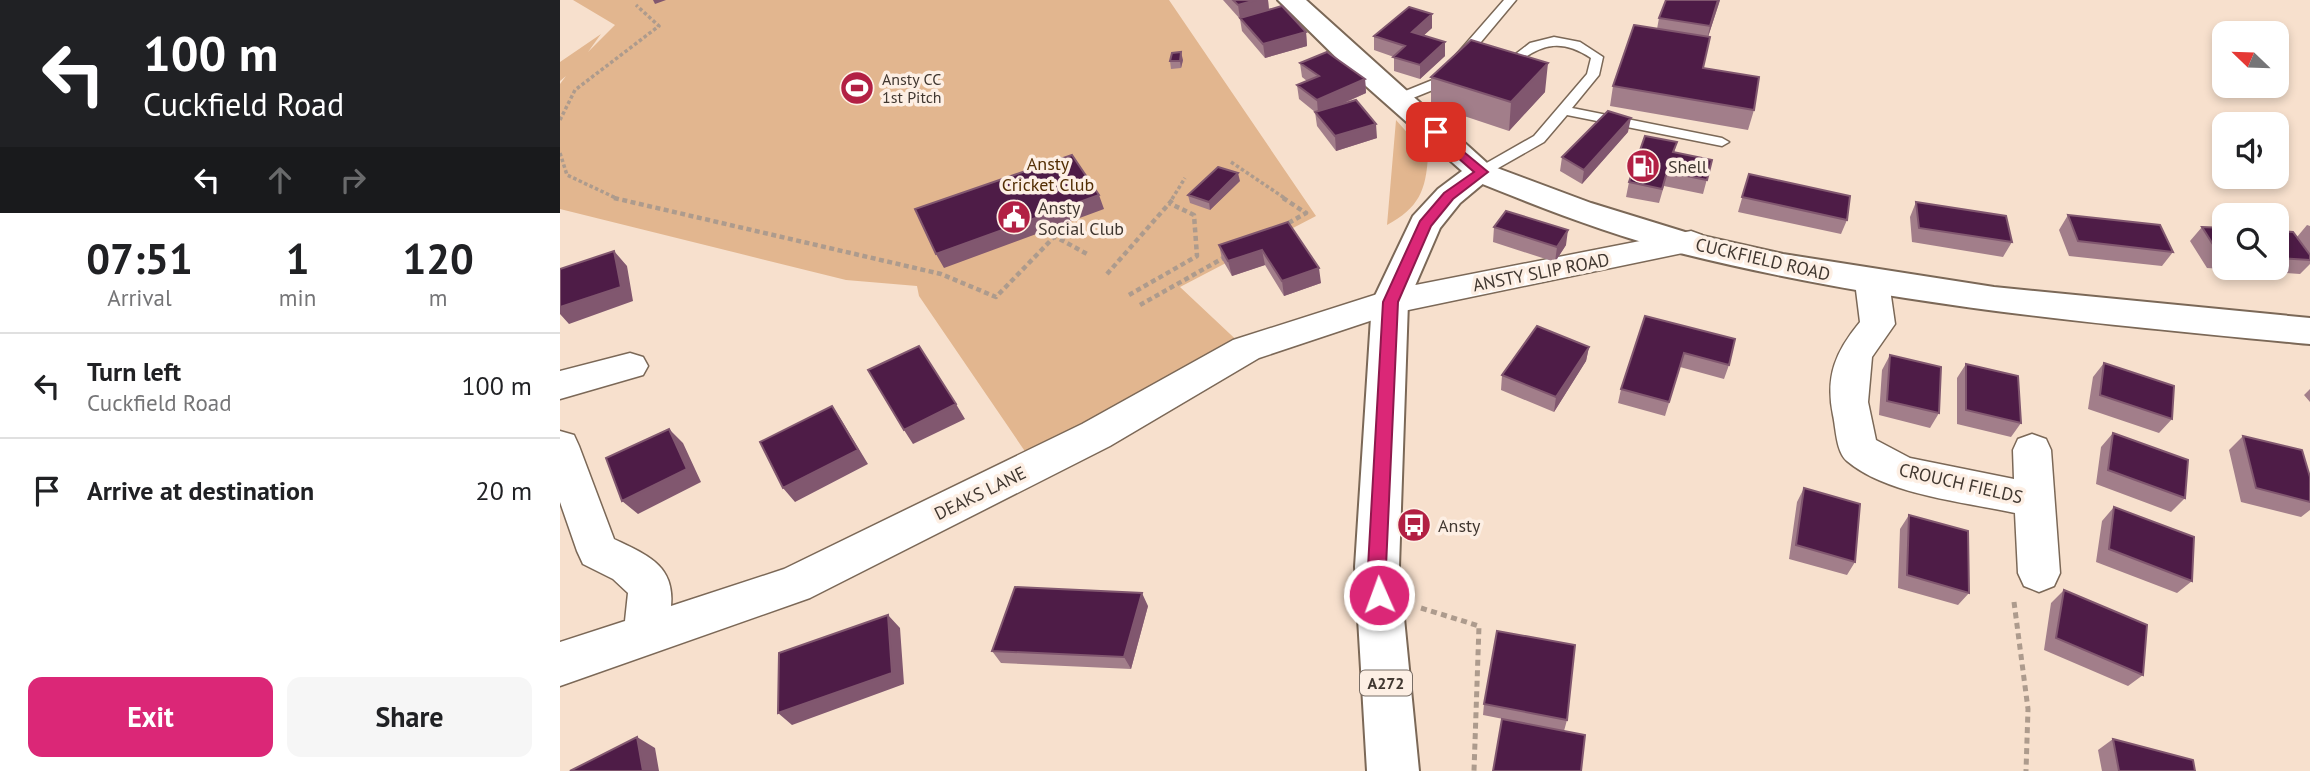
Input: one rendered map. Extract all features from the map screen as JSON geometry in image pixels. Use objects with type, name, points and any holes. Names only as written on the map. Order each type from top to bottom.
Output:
[{"type":"main road","name":"CUCKFIELD ROAD","points":[[1290,0],[1482,172],[1606,220],[1790,267],[1872,282],[2091,310],[2310,331]]},
{"type":"main road","name":"A272","points":[[1393,771],[1377,567],[1390,302],[1425,224],[1449,196],[1482,172]]},
{"type":"street","name":"ANSTY SLIP ROAD","points":[[1390,302],[1691,242]]},
{"type":"street","name":"CROUCH FIELDS","points":[[1872,282],[1878,324],[1854,354],[1849,402],[1859,449],[1902,472],[2033,500]]},
{"type":"street","name":"DEAKS LANE","points":[[560,664],[795,584],[1096,435],[1246,349],[1390,302]]},
{"type":"street","points":[[560,384],[630,366]]},
{"type":"street","points":[[560,446],[598,551],[628,566],[651,586],[645,636]]},
{"type":"street","name":"CROUCH FIELDS","points":[[2032,450],[2039,573]]},
{"type":"lane","points":[[1398,99],[1440,82],[1510,0]]},
{"type":"lane","points":[[1482,172],[1539,139],[1593,75],[1597,57],[1587,48],[1551,40],[1528,46],[1514,60]]},
{"type":"lane","points":[[1564,110],[1722,142]]},
{"type":"path","points":[[560,120],[575,89],[659,26],[636,5]]},
{"type":"path","points":[[560,153],[568,175],[617,199],[941,274],[996,297],[1055,236]]},
{"type":"path","points":[[1231,162],[1307,213],[1284,225]]},
{"type":"path","points":[[1107,274],[1169,203],[1185,178]]},
{"type":"path","points":[[1129,295],[1197,256],[1194,215],[1169,203]]},
{"type":"path","points":[[1045,231],[1087,254]]},
{"type":"path","points":[[1140,305],[1227,256]]},
{"type":"path","points":[[2026,771],[2028,709],[2011,577],[2039,573]]},
{"type":"path","points":[[1379,595],[1479,626],[1474,771]]},
{"type":"green space","name":"Ansty Cricket Club","points":[[573,0],[1169,0],[1316,216],[1180,287],[1246,349],[1035,466],[919,296],[917,286],[846,280],[560,209],[560,84],[566,76],[560,81],[560,62],[601,34],[588,52],[615,25]]},
{"type":"green space","points":[[1396,120],[1428,156],[1427,168],[1423,188],[1414,205],[1387,225]]},
{"type":"building","points":[[1233,0],[1256,0],[1238,5]]},
{"type":"building","points":[[1666,0],[1718,0],[1710,26],[1659,18]]},
{"type":"building","points":[[1282,6],[1306,32],[1263,44],[1240,18]]},
{"type":"building","points":[[1409,7],[1432,14],[1412,32],[1445,42],[1420,65],[1393,57],[1405,46],[1374,36]]},
{"type":"building","points":[[1634,25],[1710,37],[1703,68],[1759,77],[1754,110],[1613,86]]},
{"type":"building","points":[[1471,40],[1548,63],[1511,102],[1431,77]]},
{"type":"building","points":[[1181,52],[1180,61],[1170,61],[1172,53]]},
{"type":"building","points":[[1327,52],[1365,79],[1317,100],[1297,85],[1319,76],[1300,63]]},
{"type":"building","points":[[1356,100],[1376,124],[1335,136],[1315,112]]},
{"type":"building","points":[[1608,111],[1631,118],[1584,170],[1562,157]]},
{"type":"building","points":[[1645,136],[1677,142],[1673,152],[1712,160],[1707,180],[1667,172],[1662,189],[1629,182]]},
{"type":"building","name":"Ansty Social Club","points":[[1072,155],[1099,195],[936,254],[915,209]]},
{"type":"building","points":[[1218,167],[1238,173],[1209,202],[1188,195]]},
{"type":"building","points":[[1749,174],[1850,196],[1847,220],[1742,197]]},
{"type":"building","points":[[1916,202],[2006,216],[2012,242],[1919,228]]},
{"type":"building","points":[[1506,211],[1568,230],[1557,247],[1494,227]]},
{"type":"building","points":[[2068,215],[2160,225],[2173,252],[2078,241]]},
{"type":"building","points":[[1288,222],[1319,268],[1282,281],[1262,250],[1228,261],[1219,245]]},
{"type":"building","points":[[2202,227],[2212,227],[2212,243]]},
{"type":"building","points":[[2289,232],[2293,232],[2310,255],[2310,260],[2289,259]]},
{"type":"building","points":[[614,251],[621,287],[560,307],[560,269]]},
{"type":"building","points":[[1645,316],[1735,339],[1729,365],[1684,353],[1669,402],[1621,389]]},
{"type":"building","points":[[1537,326],[1589,347],[1556,397],[1502,375]]},
{"type":"building","points":[[919,346],[956,404],[904,430],[868,370]]},
{"type":"building","points":[[1890,355],[1941,367],[1939,413],[1887,401]]},
{"type":"building","points":[[2104,363],[2174,386],[2172,419],[2100,395]]},
{"type":"building","points":[[1966,364],[2018,376],[2021,423],[1966,410]]},
{"type":"building","points":[[832,406],[858,450],[783,488],[760,442]]},
{"type":"building","points":[[669,429],[687,469],[622,501],[606,458]]},
{"type":"building","points":[[2113,433],[2188,460],[2185,498],[2108,470]]},
{"type":"building","points":[[2243,436],[2302,450],[2310,477],[2310,502],[2256,488]]},
{"type":"building","points":[[1804,488],[1860,504],[1855,562],[1796,545]]},
{"type":"building","points":[[2114,507],[2194,537],[2192,581],[2109,549]]},
{"type":"building","points":[[1909,515],[1968,531],[1969,593],[1907,575]]},
{"type":"building","points":[[1015,587],[1142,593],[1124,657],[992,651]]},
{"type":"building","points":[[2064,590],[2147,625],[2143,675],[2056,638]]},
{"type":"building","points":[[888,615],[892,673],[778,713],[779,653]]},
{"type":"building","points":[[1497,631],[1575,645],[1567,720],[1484,704]]},
{"type":"building","points":[[1502,719],[1585,735],[1581,771],[1493,771]]},
{"type":"building","points":[[637,737],[643,771],[570,771]]},
{"type":"building","points":[[2113,739],[2193,760],[2195,771],[2119,771]]},
{"type":"place","name":"Ansty CC 1st Pitch","points":[[857,88]]},
{"type":"place","name":"Shell","points":[[1643,166]]},
{"type":"place","name":"Ansty Social Club","points":[[1014,217]]},
{"type":"place","name":"Ansty","points":[[1414,525]]},
{"type":"route","points":[[1379,595],[1377,567],[1390,302],[1404,265],[1425,224],[1449,196],[1482,172],[1436,132]]}]
